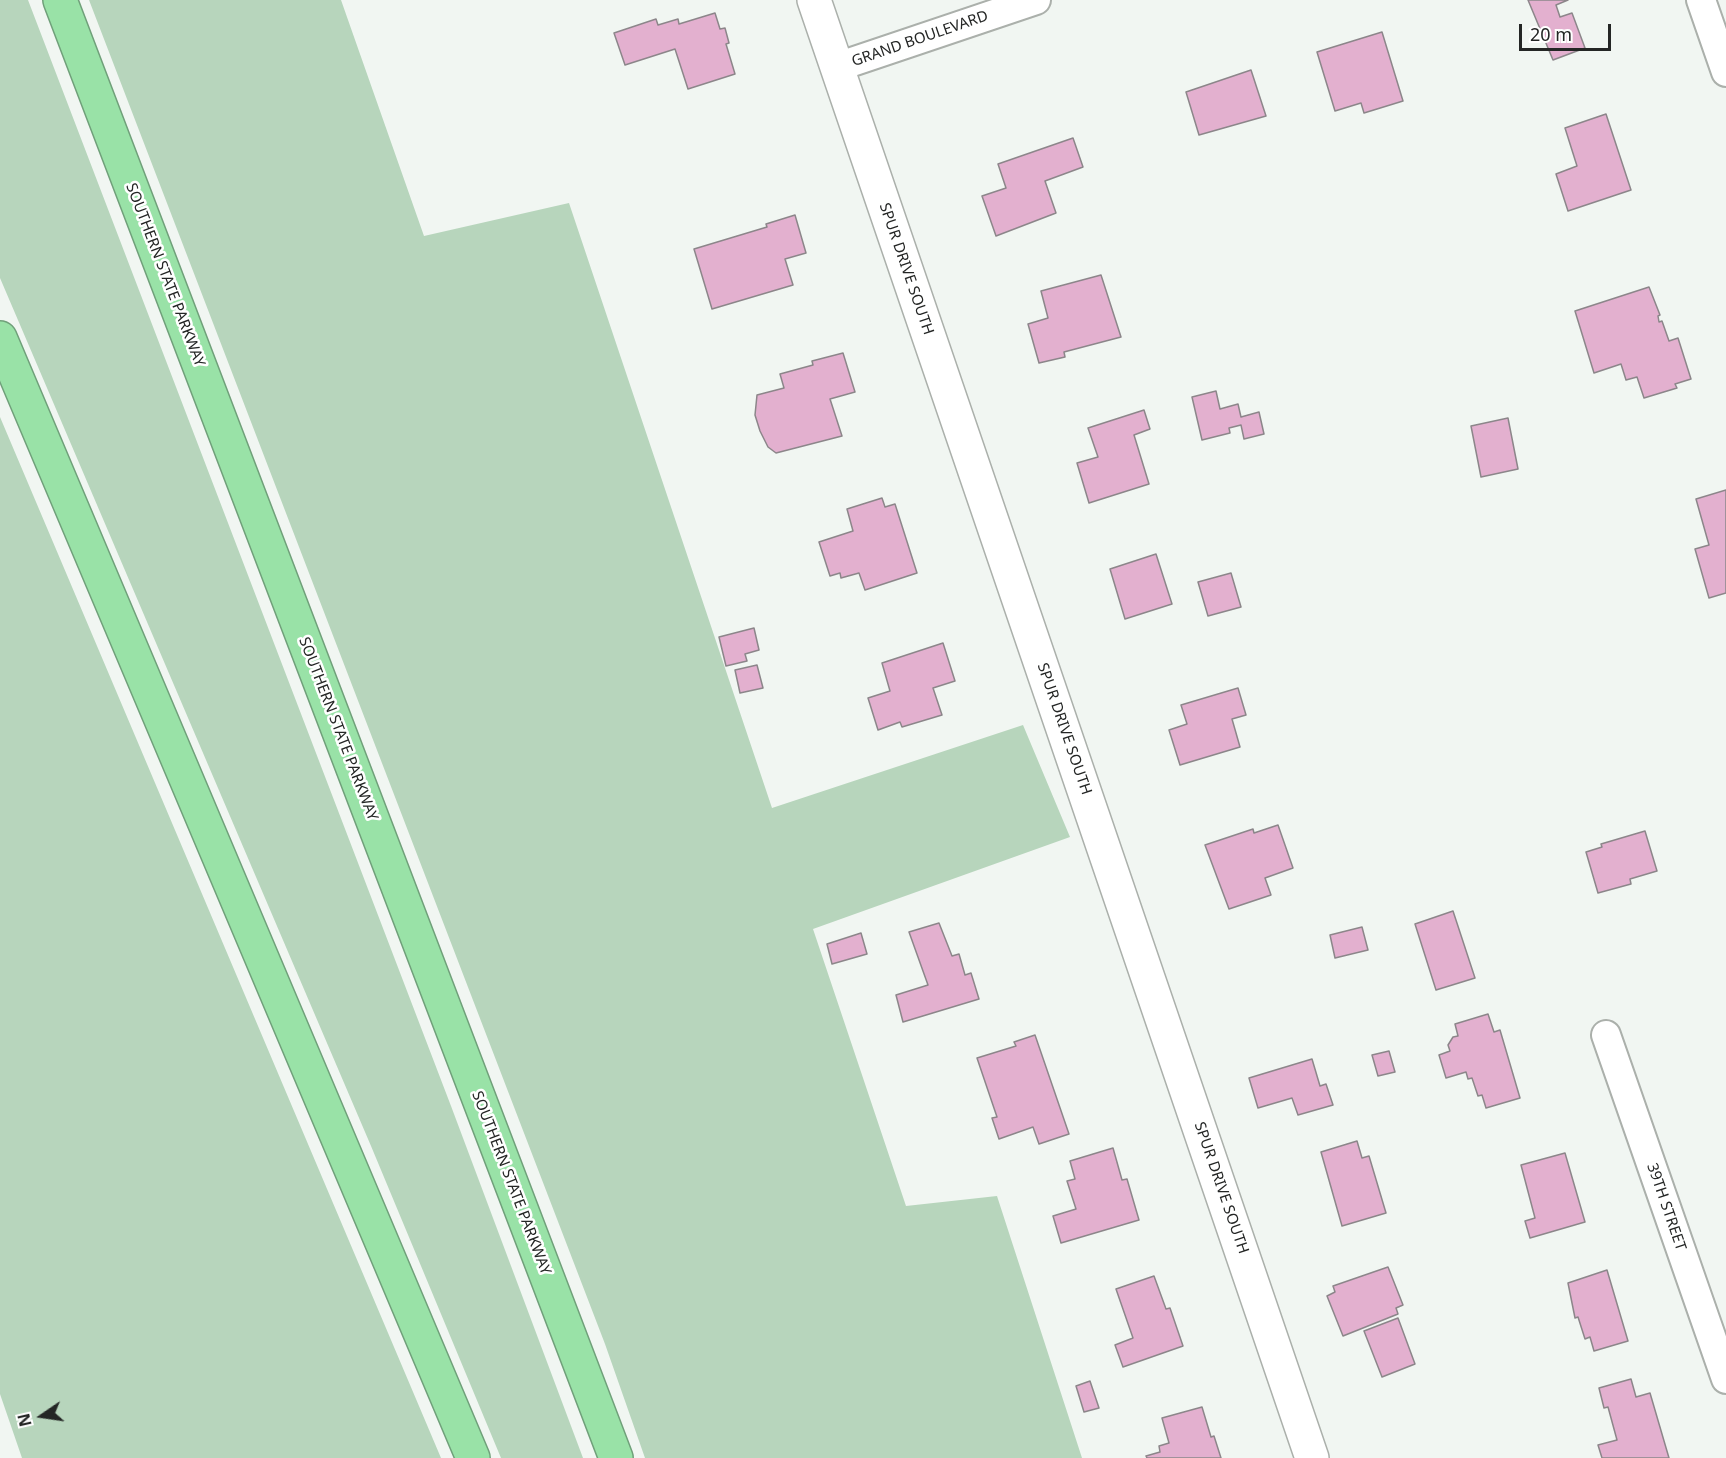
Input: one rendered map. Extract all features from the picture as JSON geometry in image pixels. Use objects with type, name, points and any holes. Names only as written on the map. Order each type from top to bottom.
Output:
[{"type":"highway","name":"SOUTHERN STATE PARKWAY","points":[[60,0],[616,1458]]},
{"type":"highway","points":[[0,338],[473,1458]]},
{"type":"street","name":"SPUR DRIVE SOUTH","points":[[814,0],[1312,1458]]},
{"type":"street","name":"GRAND BOULEVARD","points":[[837,67],[1036,0]]},
{"type":"street","points":[[1701,0],[1726,72]]},
{"type":"street","name":"39TH STREET","points":[[1606,1035],[1726,1379]]},
{"type":"green space","points":[[0,0],[28,0],[451,1106],[583,1458],[501,1458],[371,1146],[0,278]]},
{"type":"green space","points":[[89,0],[341,0],[424,236],[569,203],[772,808],[1023,725],[1070,837],[813,929],[906,1206],[997,1196],[1082,1458],[645,1458],[605,1344]]},
{"type":"green space","points":[[0,417],[441,1458],[22,1458],[0,1394]]},
{"type":"building","points":[[1528,0],[1568,0],[1556,5],[1560,17],[1572,13],[1585,48],[1553,60]]},
{"type":"building","points":[[715,13],[720,29],[725,28],[729,43],[726,44],[735,74],[688,89],[675,49],[625,65],[614,33],[656,19],[658,25],[678,19],[679,24]]},
{"type":"building","points":[[1382,32],[1403,101],[1364,113],[1361,103],[1335,111],[1317,52]]},
{"type":"building","points":[[1251,70],[1266,116],[1199,135],[1186,92]]},
{"type":"building","points":[[1606,114],[1631,190],[1568,211],[1556,174],[1577,166],[1565,128]]},
{"type":"building","points":[[1073,138],[1083,167],[1045,181],[1056,213],[996,236],[982,196],[1006,188],[998,164]]},
{"type":"building","points":[[795,215],[806,253],[785,259],[793,285],[712,309],[694,249],[767,227],[766,224]]},
{"type":"building","points":[[1101,275],[1121,337],[1064,352],[1065,357],[1039,363],[1028,324],[1048,318],[1041,291]]},
{"type":"building","points":[[1649,287],[1660,315],[1658,316],[1659,322],[1662,321],[1669,341],[1678,338],[1691,379],[1675,384],[1677,388],[1644,398],[1637,377],[1626,380],[1621,364],[1594,373],[1575,311]]},
{"type":"building","points":[[843,353],[855,392],[830,399],[842,436],[776,453],[768,447],[760,431],[755,415],[757,395],[784,388],[780,374],[813,365],[812,361]]},
{"type":"building","points":[[1216,391],[1220,409],[1238,404],[1241,417],[1259,412],[1264,434],[1244,439],[1241,425],[1229,428],[1230,433],[1202,440],[1192,397]]},
{"type":"building","points":[[1144,410],[1150,429],[1134,435],[1149,484],[1089,503],[1077,463],[1098,457],[1088,428]]},
{"type":"building","points":[[1508,418],[1518,469],[1481,477],[1471,426]]},
{"type":"building","points":[[1726,490],[1726,593],[1709,598],[1695,549],[1709,545],[1696,499]]},
{"type":"building","points":[[882,498],[885,507],[895,504],[917,573],[865,590],[859,573],[841,578],[840,573],[830,576],[819,542],[853,531],[847,509]]},
{"type":"building","points":[[1156,554],[1172,604],[1125,619],[1110,569]]},
{"type":"building","points":[[1231,573],[1241,607],[1208,616],[1198,582]]},
{"type":"building","points":[[754,628],[759,650],[745,654],[747,661],[726,666],[719,637]]},
{"type":"building","points":[[943,643],[955,681],[933,688],[942,715],[902,727],[900,722],[878,730],[868,698],[890,691],[882,663]]},
{"type":"building","points":[[757,665],[763,688],[740,693],[735,670]]},
{"type":"building","points":[[1238,688],[1246,715],[1232,719],[1240,747],[1180,765],[1169,730],[1187,724],[1181,705]]},
{"type":"building","points":[[1278,825],[1293,868],[1265,878],[1271,895],[1229,909],[1205,845],[1253,829],[1254,833]]},
{"type":"building","points":[[1645,831],[1657,871],[1630,879],[1631,884],[1598,893],[1586,852],[1602,847],[1601,844]]},
{"type":"building","points":[[1453,911],[1475,978],[1436,990],[1415,924]]},
{"type":"building","points":[[939,923],[952,956],[959,954],[965,975],[971,973],[979,999],[903,1022],[896,995],[928,985],[909,932]]},
{"type":"building","points":[[1362,927],[1368,950],[1335,958],[1330,935]]},
{"type":"building","points":[[861,933],[867,954],[832,964],[827,944]]},
{"type":"building","points":[[1488,1014],[1494,1032],[1500,1030],[1520,1098],[1486,1108],[1482,1095],[1478,1096],[1472,1078],[1468,1079],[1466,1072],[1446,1078],[1439,1055],[1450,1051],[1448,1045],[1453,1037],[1458,1036],[1455,1024]]},
{"type":"building","points":[[1035,1035],[1069,1134],[1039,1144],[1033,1127],[999,1139],[992,1118],[997,1117],[977,1058],[1016,1046],[1014,1042]]},
{"type":"building","points":[[1389,1051],[1395,1072],[1378,1076],[1372,1055]]},
{"type":"building","points":[[1312,1059],[1320,1086],[1326,1084],[1333,1105],[1298,1115],[1292,1098],[1258,1108],[1249,1078]]},
{"type":"building","points":[[1357,1141],[1362,1158],[1369,1156],[1386,1213],[1342,1226],[1321,1152]]},
{"type":"building","points":[[1113,1148],[1122,1180],[1127,1179],[1139,1220],[1061,1243],[1053,1216],[1076,1209],[1067,1181],[1075,1179],[1070,1161]]},
{"type":"building","points":[[1565,1153],[1585,1222],[1530,1238],[1525,1221],[1535,1218],[1521,1165]]},
{"type":"building","points":[[1388,1267],[1403,1305],[1396,1308],[1398,1314],[1343,1336],[1327,1296],[1335,1292],[1333,1286]]},
{"type":"building","points":[[1607,1270],[1628,1341],[1594,1351],[1590,1337],[1585,1339],[1578,1317],[1575,1318],[1568,1283]]},
{"type":"building","points":[[1154,1276],[1166,1309],[1170,1308],[1183,1346],[1123,1367],[1115,1345],[1133,1338],[1116,1289]]},
{"type":"building","points":[[1398,1318],[1415,1364],[1382,1377],[1364,1331]]},
{"type":"building","points":[[1631,1379],[1636,1397],[1650,1393],[1669,1458],[1602,1458],[1598,1445],[1617,1440],[1608,1407],[1604,1408],[1599,1388]]},
{"type":"building","points":[[1090,1381],[1099,1408],[1084,1412],[1076,1386]]},
{"type":"building","points":[[1202,1407],[1211,1437],[1214,1436],[1221,1458],[1147,1458],[1146,1456],[1160,1452],[1159,1446],[1169,1443],[1162,1418]]}]
